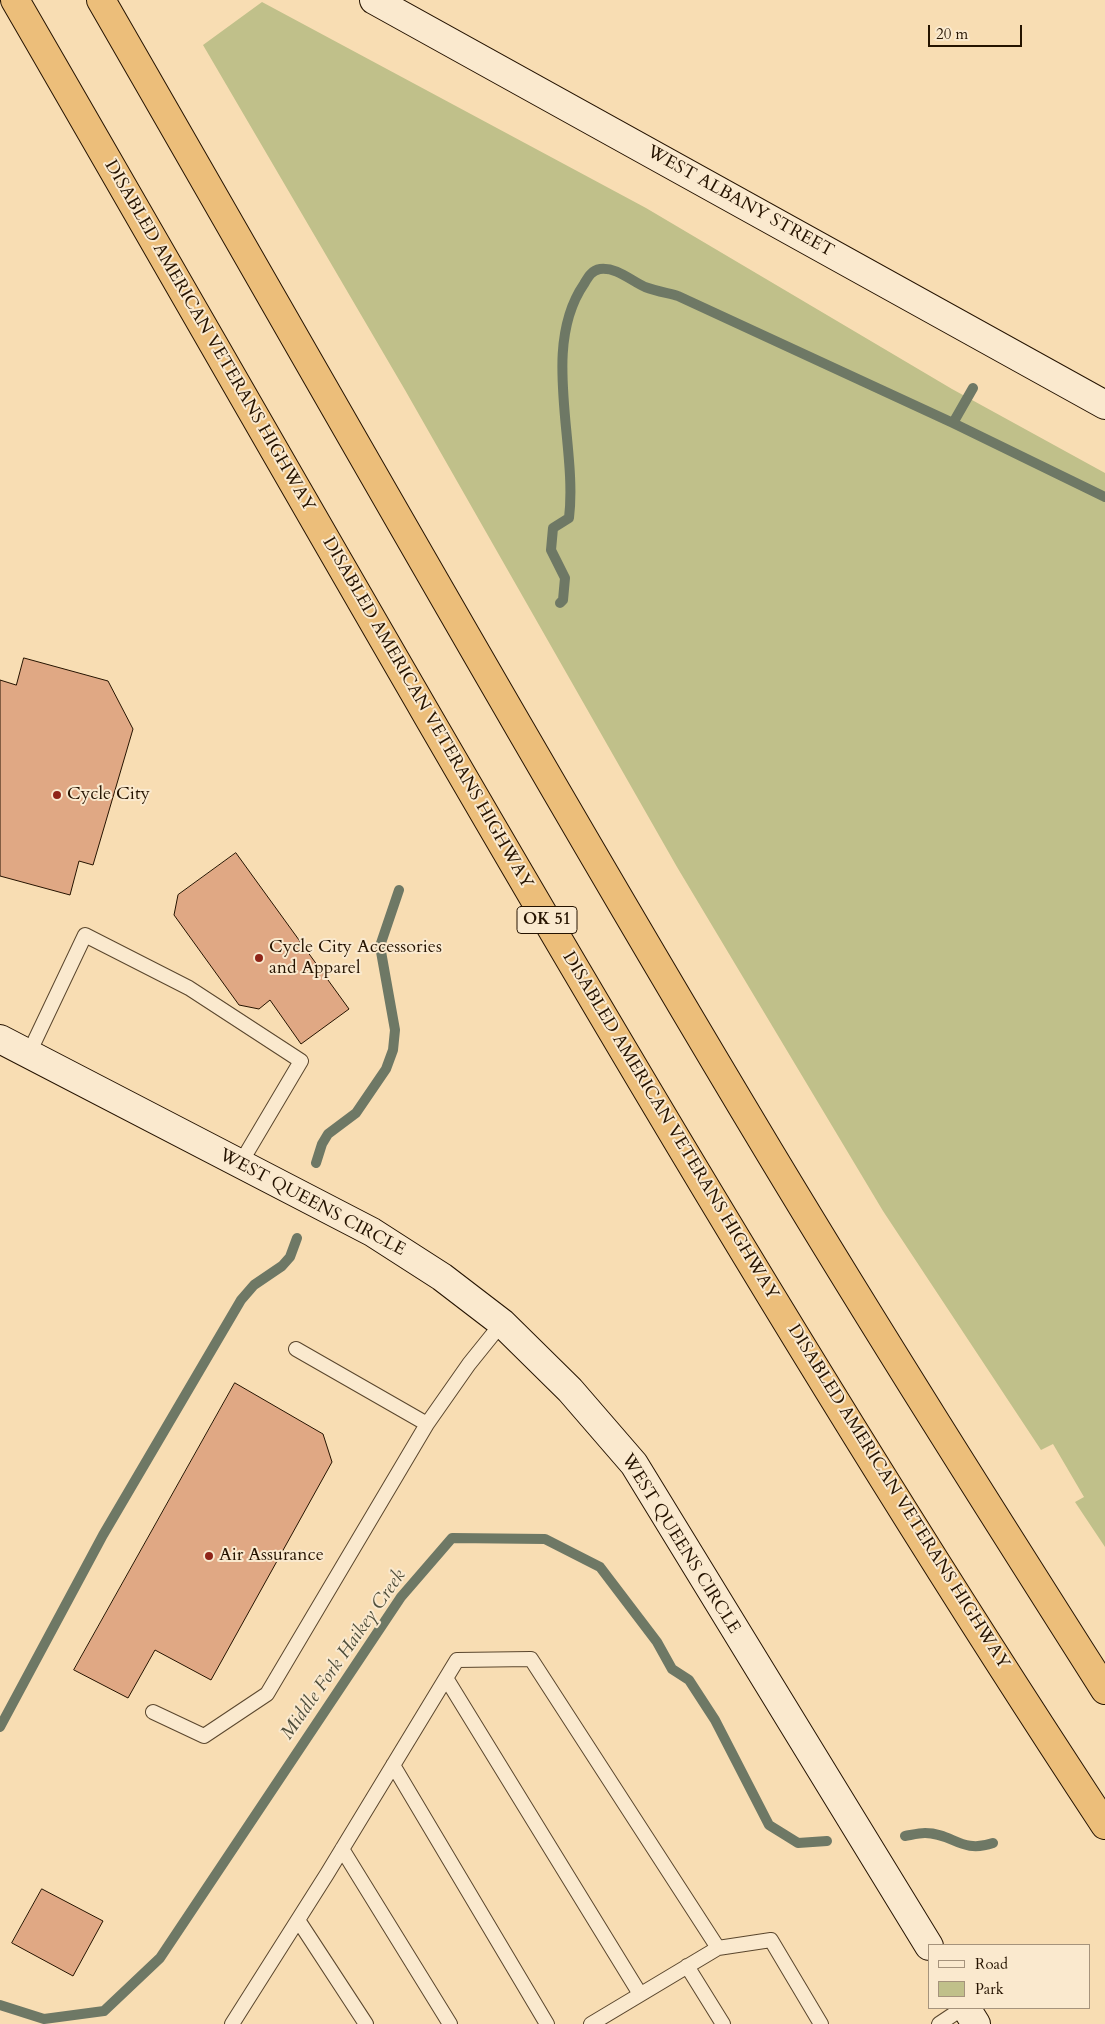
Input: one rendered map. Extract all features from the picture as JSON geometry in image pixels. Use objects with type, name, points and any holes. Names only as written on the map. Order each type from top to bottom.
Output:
[{"type":"highway","name":"DISABLED AMERICAN VETERANS HIGHWAY","points":[[16,0],[607,1024],[907,1516],[1105,1825]]},
{"type":"highway","points":[[101,0],[542,766],[766,1146],[969,1476],[1105,1690]]},
{"type":"street","name":"WEST ALBANY STREET","points":[[380,3],[1105,405]]},
{"type":"street","name":"WEST QUEENS CIRCLE","points":[[0,1039],[372,1232],[442,1277],[502,1323],[570,1390],[634,1464],[928,1944]]},
{"type":"street","points":[[966,2009],[976,2024]]},
{"type":"lane","points":[[29,1053],[85,935],[189,988],[301,1061],[240,1164]]},
{"type":"lane","points":[[152,1712],[204,1736],[267,1694],[427,1424],[469,1364],[502,1323]]},
{"type":"lane","points":[[296,1349],[427,1424]]},
{"type":"lane","points":[[232,2024],[342,1849],[457,1660],[531,1659],[718,1948]]},
{"type":"lane","points":[[446,1678],[640,1994]]},
{"type":"lane","points":[[393,1766],[547,2024]]},
{"type":"lane","points":[[342,1849],[450,2024]]},
{"type":"lane","points":[[298,1920],[366,2024]]},
{"type":"lane","points":[[591,2024],[718,1948],[771,1940],[821,2024]]},
{"type":"lane","points":[[688,1966],[723,2024]]},
{"type":"lane","points":[[939,2024],[963,2009]]},
{"type":"green space","points":[[262,2],[646,208],[952,389],[1105,473],[1105,1547],[1075,1502],[1084,1497],[1053,1444],[1041,1450],[883,1211],[677,867],[405,390],[203,45]]},
{"type":"building","name":"Cycle City","points":[[24,658],[108,681],[133,729],[93,865],[79,861],[70,895],[0,876],[0,680],[16,685]]},
{"type":"building","name":"Cycle City Accessories and Apparel","points":[[236,853],[349,1009],[301,1044],[270,1000],[259,1009],[239,1005],[174,915],[178,895]]},
{"type":"building","name":"Air Assurance","points":[[235,1383],[323,1434],[332,1462],[211,1680],[155,1650],[128,1698],[74,1670]]},
{"type":"building","points":[[42,1889],[103,1921],[73,1976],[12,1943]]},
{"type":"waterway","points":[[560,603],[563,600],[565,578],[551,550],[553,528],[569,518],[569,460],[562,367],[564,337],[571,309],[584,284],[592,272],[600,269],[612,270],[645,287],[678,296],[953,423],[1105,497]]},
{"type":"waterway","points":[[953,423],[973,388]]},
{"type":"waterway","points":[[316,1163],[322,1144],[328,1134],[356,1113],[386,1069],[393,1050],[395,1030],[380,946],[399,890]]},
{"type":"waterway","points":[[0,1727],[103,1535],[241,1300],[254,1285],[282,1266],[290,1257],[297,1238]]},
{"type":"waterway","name":"Middle Fork Haikey Creek","points":[[0,2005],[44,2019],[104,2011],[160,1958],[401,1597],[452,1538],[545,1539],[600,1567],[657,1642],[672,1669],[689,1680],[715,1720],[769,1825],[798,1843],[827,1841]]},
{"type":"waterway","name":"Middle Fork Haikey Creek","points":[[905,1836],[923,1833],[935,1834],[973,1846],[993,1843]]},
{"type":"place","name":"Cycle City","points":[[57,795]]},
{"type":"place","name":"Cycle City Accessories and Apparel","points":[[259,958]]},
{"type":"place","name":"Air Assurance","points":[[209,1556]]}]
